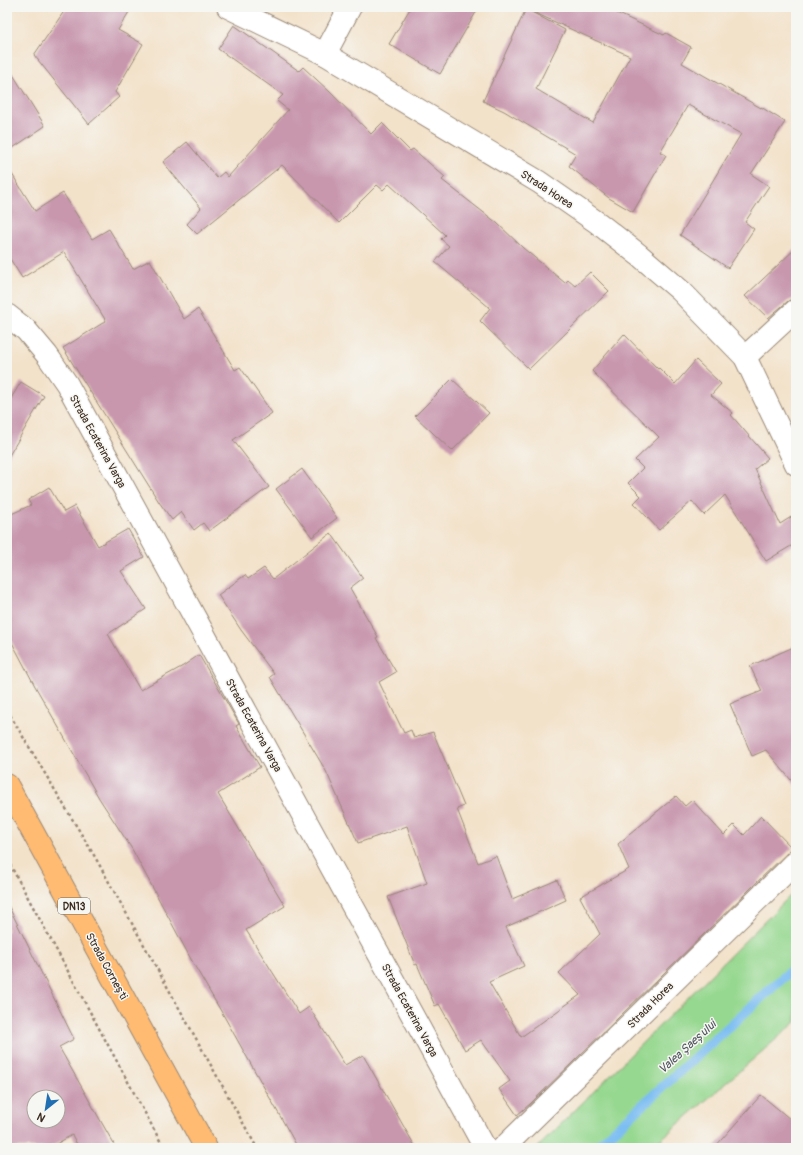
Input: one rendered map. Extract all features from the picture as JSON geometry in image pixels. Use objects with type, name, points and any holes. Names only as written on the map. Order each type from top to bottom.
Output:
[{"type":"highway","name":"Strada Cornești","points":[[7,785],[206,1148]]},
{"type":"street","name":"Strada Horea","points":[[228,7],[325,54],[539,182],[598,223],[639,255],[681,291],[745,357],[796,464]]},
{"type":"street","points":[[325,54],[350,7]]},
{"type":"street","points":[[745,357],[796,310]]},
{"type":"street","name":"Strada Ecaterina Varga","points":[[7,315],[26,330],[47,354],[67,384],[485,1148]]},
{"type":"street","name":"Strada Horea","points":[[503,1148],[796,862]]},
{"type":"path","points":[[7,710],[95,857],[257,1148]]},
{"type":"path","points":[[7,860],[164,1148]]},
{"type":"green space","points":[[796,890],[796,1022],[651,1148],[537,1148]]},
{"type":"building","points":[[67,7],[132,7],[118,30],[143,44],[115,92],[119,97],[89,124],[34,55]]},
{"type":"building","points":[[411,7],[479,7],[440,74],[389,44]]},
{"type":"building","points":[[522,7],[604,7],[664,35],[666,33],[691,47],[682,63],[785,122],[751,174],[769,186],[745,222],[754,229],[728,268],[680,235],[741,134],[688,105],[660,152],[666,155],[633,212],[609,198],[569,166],[576,154],[504,111],[483,101],[526,9],[565,30],[536,89],[593,123],[630,56]]},
{"type":"building","points":[[234,25],[299,71],[303,67],[371,134],[382,123],[410,151],[413,149],[445,177],[442,180],[497,223],[523,248],[565,283],[568,280],[575,286],[590,272],[609,291],[529,369],[480,321],[490,308],[435,262],[449,246],[441,239],[445,235],[389,184],[383,190],[377,185],[339,223],[282,165],[197,234],[187,224],[201,208],[163,162],[187,142],[217,178],[224,172],[228,177],[288,110],[277,101],[283,95],[218,49]]},
{"type":"building","points":[[7,65],[45,126],[7,152]]},
{"type":"building","points":[[7,166],[35,211],[63,193],[92,239],[109,229],[133,269],[150,260],[184,319],[198,309],[235,370],[240,367],[272,413],[233,440],[269,487],[209,531],[203,523],[194,530],[181,512],[172,520],[159,502],[63,348],[106,321],[64,252],[22,278],[7,254]]},
{"type":"building","points":[[796,248],[796,298],[788,301],[768,318],[745,296]]},
{"type":"building","points":[[624,334],[675,384],[696,360],[721,384],[711,395],[733,413],[731,415],[768,458],[755,469],[780,524],[796,514],[796,543],[766,561],[725,495],[704,515],[692,501],[659,530],[634,503],[641,496],[628,483],[643,468],[635,460],[659,437],[592,371]]},
{"type":"building","points":[[452,379],[489,413],[452,451],[415,416]]},
{"type":"building","points":[[21,382],[44,396],[7,459],[7,405]]},
{"type":"building","points":[[302,469],[337,518],[312,537],[276,489]]},
{"type":"building","points":[[49,487],[64,512],[75,506],[98,546],[128,529],[144,557],[121,571],[146,609],[108,634],[140,690],[183,666],[199,655],[238,722],[239,724],[236,726],[260,767],[218,794],[285,906],[246,930],[299,1014],[309,1007],[345,1065],[363,1055],[416,1148],[298,1148],[193,963],[132,849],[99,798],[35,686],[7,633],[7,516],[31,505],[28,500]]},
{"type":"building","points":[[331,533],[363,578],[350,588],[378,637],[376,638],[396,672],[379,682],[404,733],[411,730],[414,738],[433,732],[464,806],[457,809],[478,863],[496,856],[512,899],[557,880],[566,900],[506,927],[524,966],[489,982],[521,1037],[580,995],[559,973],[600,934],[580,897],[629,869],[618,844],[676,796],[685,806],[692,800],[724,835],[734,825],[744,835],[761,816],[792,848],[517,1115],[499,1089],[510,1081],[481,1040],[465,1050],[439,1004],[435,1006],[417,964],[415,965],[388,897],[427,883],[407,826],[358,843],[326,771],[270,677],[274,674],[241,630],[218,595],[245,575],[248,579],[264,568],[273,579]]},
{"type":"building","points":[[796,646],[796,786],[766,750],[752,756],[730,704],[762,691],[750,666]]},
{"type":"building","points":[[7,903],[74,1039],[59,1047],[116,1148],[79,1148],[72,1135],[49,1148],[7,1148]]},
{"type":"building","points":[[761,1095],[796,1124],[796,1148],[714,1148]]},
{"type":"waterway","name":"Valea Șaeșului","points":[[595,1148],[796,966]]}]
